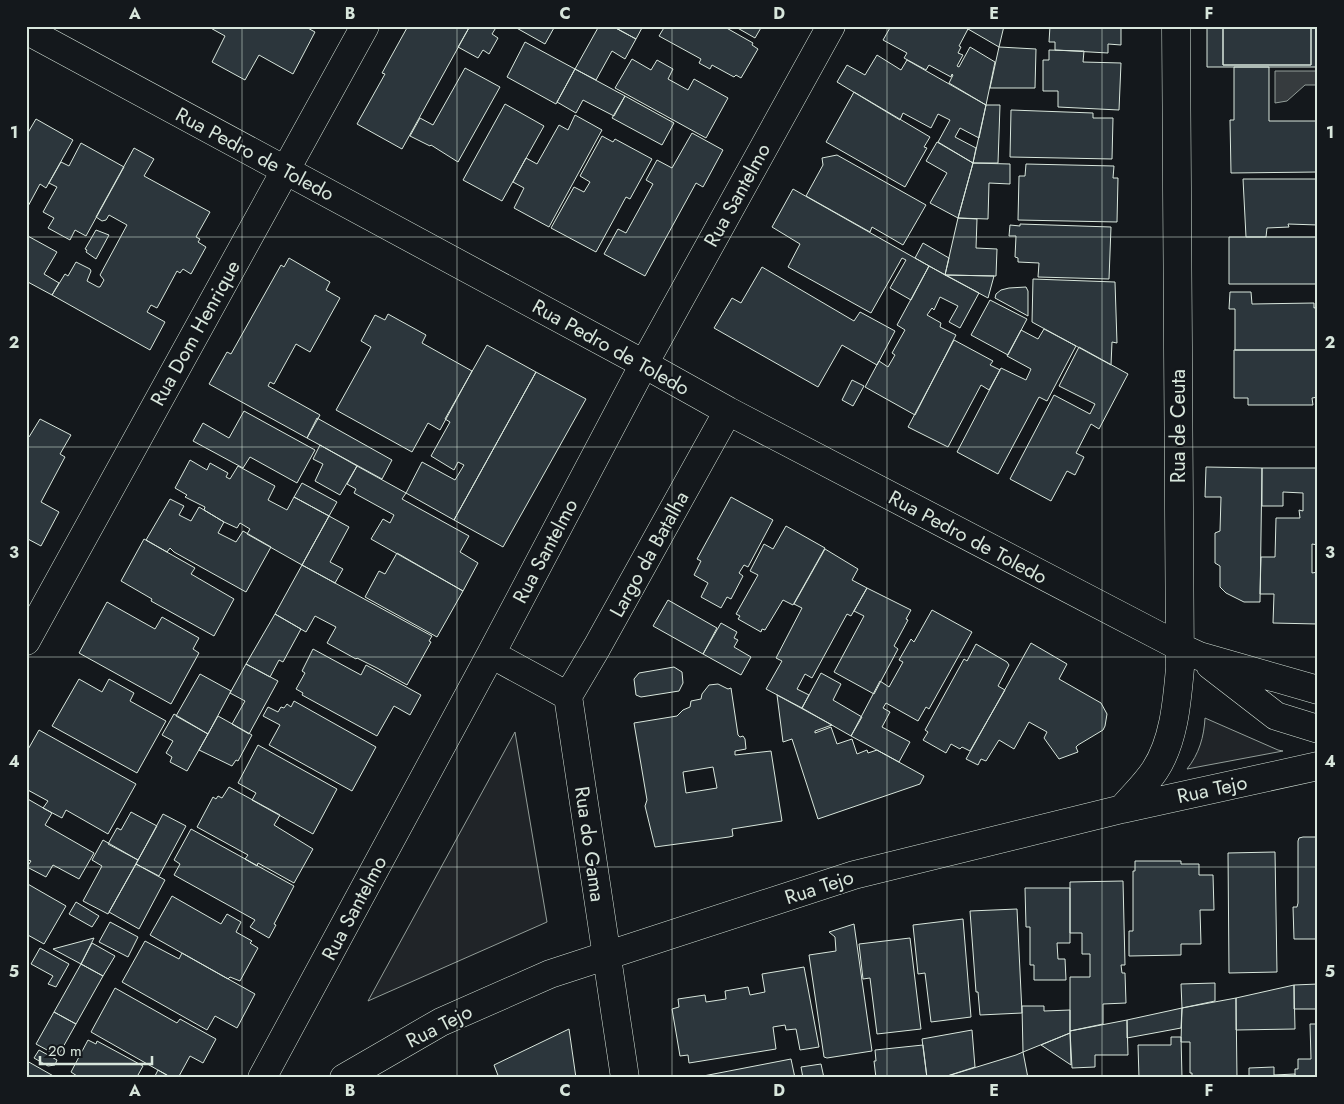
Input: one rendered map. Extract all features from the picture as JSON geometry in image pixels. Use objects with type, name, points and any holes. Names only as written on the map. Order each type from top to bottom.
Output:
[{"type":"street","name":"Rua Dom Henrique","points":[[26,641],[365,26]]},
{"type":"street","name":"Rua Santelmo","points":[[262,1078],[491,654],[644,364],[831,26]]},
{"type":"street","name":"Rua de Ceuta","points":[[1122,809],[1155,770],[1168,740],[1177,700],[1180,668],[1189,651],[1176,26]]},
{"type":"street","name":"Rua Pedro de Toledo","points":[[26,30],[728,411],[1189,651],[1276,716],[1318,729]]},
{"type":"street","name":"Largo da Batalha","points":[[568,696],[597,648],[728,411]]},
{"type":"street","name":"Rua Pedro de Toledo","points":[[1189,651],[1318,690]]},
{"type":"street","points":[[491,654],[568,696]]},
{"type":"street","name":"Rua do Gama","points":[[568,696],[625,1078]]},
{"type":"street","name":"Rua Tejo","points":[[344,1078],[442,1022],[550,974],[854,875],[1122,809],[1318,766]]},
{"type":"shaded area","points":[[1275,71],[1318,71],[1318,85],[1305,85],[1287,101],[1275,103]]},
{"type":"shaded area","points":[[1205,718],[1283,751],[1187,769],[1200,745]]},
{"type":"shaded area","points":[[515,732],[547,922],[368,1001]]},
{"type":"building","points":[[207,26],[304,26],[315,32],[293,74],[259,55],[245,80],[212,62],[225,36]]},
{"type":"building","points":[[408,26],[470,26],[402,149],[357,124],[385,74],[382,73]]},
{"type":"building","points":[[470,26],[497,26],[492,34],[498,38],[489,54],[483,50],[478,58],[458,47]]},
{"type":"building","points":[[513,26],[555,26],[545,44]]},
{"type":"building","points":[[599,26],[612,26],[636,39],[625,59],[612,51],[596,80],[575,69]]},
{"type":"building","points":[[612,26],[643,26],[636,39]]},
{"type":"building","points":[[665,26],[682,26],[685,28],[686,26],[723,26],[753,43],[752,45],[758,49],[741,78],[736,75],[734,77],[712,65],[710,69],[699,63],[701,59],[659,36]]},
{"type":"building","points":[[734,26],[762,26],[755,38]]},
{"type":"building","points":[[891,26],[962,26],[968,29],[959,46],[961,47],[958,53],[963,55],[957,66],[959,67],[970,47],[995,62],[986,105],[949,83],[953,75],[952,74],[951,77],[929,65],[926,70],[904,58],[907,53],[883,40]]},
{"type":"building","points":[[962,26],[1004,26],[999,47],[968,29]]},
{"type":"building","points":[[1050,26],[1121,26],[1121,45],[1108,44],[1108,53],[1055,50],[1055,42],[1049,42]]},
{"type":"building","points":[[1207,26],[1223,26],[1223,65],[1311,65],[1311,26],[1318,26],[1318,67],[1207,67]]},
{"type":"building","points":[[1223,26],[1311,26],[1311,65],[1223,65]]},
{"type":"building","points":[[525,42],[575,69],[556,104],[507,77]]},
{"type":"building","points":[[999,47],[1036,49],[1035,88],[990,88]]},
{"type":"building","points":[[1049,50],[1084,51],[1083,62],[1121,63],[1119,110],[1058,107],[1058,91],[1043,91],[1043,60],[1049,60]]},
{"type":"building","points":[[877,55],[901,70],[907,60],[986,105],[979,138],[960,128],[955,137],[976,148],[973,163],[938,142],[950,120],[938,114],[931,128],[903,113],[900,120],[837,82],[847,65],[865,75]]},
{"type":"building","points":[[632,59],[651,70],[657,60],[673,69],[668,79],[688,90],[694,79],[728,98],[706,138],[615,88]]},
{"type":"building","points":[[1234,67],[1269,67],[1269,121],[1318,121],[1318,172],[1231,173],[1230,120],[1234,120]]},
{"type":"building","points":[[465,68],[500,87],[458,162],[431,145],[410,136],[420,118],[433,125]]},
{"type":"building","points":[[575,69],[625,96],[614,116],[583,100],[576,113],[557,102]]},
{"type":"building","points":[[854,92],[930,137],[924,147],[927,148],[905,187],[826,142]]},
{"type":"building","points":[[625,96],[674,123],[662,145],[612,118]]},
{"type":"building","points":[[505,104],[544,126],[502,201],[463,180]]},
{"type":"building","points":[[986,105],[1000,105],[998,163],[973,163]]},
{"type":"building","points":[[1011,110],[1093,113],[1093,118],[1113,118],[1112,159],[1010,157]]},
{"type":"building","points":[[575,115],[602,130],[549,227],[514,208],[524,188],[513,182],[526,158],[537,164],[559,125],[568,130]]},
{"type":"building","points":[[36,119],[73,140],[46,188],[40,184],[26,210],[26,136]]},
{"type":"building","points":[[692,133],[723,150],[703,187],[696,183],[645,276],[604,254],[618,229],[626,233],[653,184],[646,180],[657,160],[672,168]]},
{"type":"building","points":[[602,136],[613,142],[615,139],[652,159],[630,199],[626,197],[596,252],[551,228],[574,187],[584,192],[590,182],[580,176]]},
{"type":"building","points":[[937,142],[973,163],[958,218],[930,203],[947,173],[926,161]]},
{"type":"building","points":[[81,143],[124,167],[86,236],[75,230],[70,240],[48,228],[54,218],[43,212],[57,187],[49,183],[61,162],[69,166]]},
{"type":"building","points":[[134,148],[154,159],[144,176],[210,212],[196,237],[200,239],[198,242],[206,247],[191,274],[183,269],[180,273],[177,271],[157,308],[151,305],[147,312],[165,322],[150,350],[52,295],[65,274],[68,276],[76,262],[90,269],[87,281],[100,287],[104,280],[100,275],[127,225],[109,215],[106,220],[102,221],[96,217]]},
{"type":"building","points":[[837,155],[926,205],[903,245],[872,227],[870,232],[806,196],[823,165],[822,158]]},
{"type":"building","points":[[973,163],[1010,164],[1010,184],[989,183],[988,219],[958,218]]},
{"type":"building","points":[[1026,164],[1114,166],[1113,178],[1118,178],[1117,222],[1018,220],[1019,176],[1025,176]]},
{"type":"building","points":[[1243,179],[1318,179],[1318,225],[1288,224],[1289,227],[1267,228],[1266,237],[1246,237]]},
{"type":"building","points":[[793,189],[929,266],[911,300],[890,288],[906,260],[902,258],[871,313],[788,267],[800,244],[772,227]]},
{"type":"building","points":[[958,218],[977,219],[976,248],[997,249],[996,276],[945,275]]},
{"type":"building","points":[[1020,224],[1111,227],[1109,279],[1038,277],[1039,263],[1018,262],[1018,258],[1015,257],[1016,236],[1009,236],[1010,225],[1020,226]]},
{"type":"building","points":[[96,230],[109,235],[96,259],[86,252],[87,250],[85,249]]},
{"type":"building","points":[[26,235],[57,252],[44,274],[59,283],[52,295],[26,281]]},
{"type":"building","points":[[1229,237],[1318,237],[1318,284],[1229,284]]},
{"type":"building","points":[[923,243],[949,258],[945,275],[915,258]]},
{"type":"building","points":[[289,258],[330,282],[326,290],[340,298],[310,352],[296,344],[274,384],[270,382],[268,386],[320,415],[307,438],[209,384],[227,352],[231,354],[281,265],[284,267]]},
{"type":"building","points":[[929,266],[979,293],[960,328],[949,322],[958,306],[940,297],[934,310],[932,308],[927,315],[941,323],[940,327],[956,335],[915,415],[865,387],[879,361],[888,367],[895,355],[892,353],[905,330],[897,325]]},
{"type":"building","points":[[762,267],[854,321],[860,312],[895,331],[877,365],[842,345],[818,387],[714,328],[732,298],[741,303]]},
{"type":"building","points":[[945,275],[994,276],[988,298]]},
{"type":"building","points":[[1033,279],[1115,282],[1117,343],[1112,342],[1111,365],[1032,322]]},
{"type":"building","points":[[1026,287],[1028,291],[1028,316],[995,298],[996,294],[1001,290]]},
{"type":"building","points":[[1230,292],[1251,292],[1252,304],[1314,303],[1314,308],[1318,307],[1318,350],[1235,350],[1235,309],[1229,309]]},
{"type":"building","points":[[990,300],[1027,319],[1008,355],[971,335]]},
{"type":"building","points":[[388,314],[426,335],[422,343],[472,371],[440,430],[428,423],[412,452],[336,410],[371,347],[361,341],[375,315],[385,320]]},
{"type":"building","points":[[1044,329],[1076,346],[1047,401],[1039,397],[998,474],[957,452],[1001,368],[1026,380],[1031,369],[1007,356],[1021,330],[1038,339]]},
{"type":"building","points":[[954,340],[993,361],[990,365],[1000,370],[989,390],[981,385],[948,447],[908,427]]},
{"type":"building","points":[[487,345],[536,372],[454,520],[406,493],[422,462],[455,480],[464,465],[458,462],[454,470],[431,456],[450,422],[445,419]]},
{"type":"building","points":[[1079,347],[1128,374],[1099,429],[1091,424],[1076,453],[1084,457],[1075,475],[1067,471],[1051,501],[1010,479],[1054,395],[1090,414],[1095,404],[1059,386]]},
{"type":"building","points":[[1234,350],[1318,350],[1318,397],[1312,398],[1313,405],[1248,405],[1248,398],[1234,398]]},
{"type":"building","points":[[536,372],[586,399],[503,547],[454,520]]},
{"type":"building","points":[[852,380],[864,386],[853,406],[842,400]]},
{"type":"building","points":[[244,411],[315,450],[297,483],[250,457],[243,468],[193,441],[203,423],[229,438]]},
{"type":"building","points":[[317,418],[392,460],[382,479],[307,438]]},
{"type":"building","points":[[40,419],[71,435],[60,454],[65,457],[41,502],[59,512],[41,546],[26,538],[26,436],[29,437]]},
{"type":"building","points":[[320,445],[357,466],[340,495],[315,481],[323,464],[313,459]]},
{"type":"building","points":[[190,460],[207,470],[210,463],[228,473],[226,477],[230,479],[238,466],[275,486],[268,500],[287,510],[294,497],[329,516],[302,565],[247,534],[250,529],[240,523],[237,528],[224,522],[204,510],[205,507],[185,497],[187,495],[175,488]]},
{"type":"building","points":[[357,466],[406,493],[402,499],[469,536],[460,552],[478,563],[463,591],[371,539],[383,519],[390,523],[394,515],[354,493],[356,489],[347,484]]},
{"type":"building","points":[[1206,467],[1262,468],[1260,602],[1244,602],[1226,593],[1220,587],[1220,566],[1215,563],[1215,533],[1220,531],[1221,497],[1205,497]]},
{"type":"building","points":[[1262,468],[1318,468],[1318,545],[1312,544],[1312,573],[1318,572],[1317,624],[1273,623],[1274,594],[1260,594],[1261,557],[1275,557],[1276,518],[1300,518],[1299,510],[1303,511],[1303,493],[1283,492],[1283,506],[1262,506]]},
{"type":"building","points":[[302,483],[337,502],[329,516],[294,497]]},
{"type":"building","points":[[731,497],[773,520],[748,567],[744,565],[739,573],[743,576],[731,599],[727,597],[721,608],[701,597],[708,583],[694,575],[701,561],[697,559]]},
{"type":"building","points":[[170,499],[184,506],[179,515],[191,521],[199,507],[224,522],[218,533],[236,542],[243,531],[271,547],[246,592],[170,548],[167,552],[146,540]]},
{"type":"building","points":[[329,516],[349,527],[330,562],[343,569],[335,583],[302,565]]},
{"type":"building","points":[[786,526],[825,548],[793,605],[783,600],[765,630],[762,629],[761,632],[738,619],[740,616],[736,614],[758,575],[750,571],[764,544],[773,549]]},
{"type":"building","points":[[144,539],[195,568],[191,574],[234,599],[214,636],[151,601],[152,599],[121,581]]},
{"type":"building","points":[[825,549],[858,569],[852,580],[867,588],[851,616],[847,614],[812,678],[805,674],[797,689],[809,695],[802,708],[766,689],[782,661],[776,658],[802,608],[794,604]]},
{"type":"building","points":[[397,553],[463,591],[437,637],[365,597],[379,571],[385,574]]},
{"type":"building","points":[[302,565],[432,636],[429,641],[431,642],[407,685],[327,643],[336,627],[315,616],[306,632],[275,614]]},
{"type":"building","points":[[867,588],[911,610],[906,619],[908,620],[894,646],[898,649],[874,694],[834,672],[864,616],[854,611]]},
{"type":"building","points":[[668,600],[717,628],[703,654],[653,626]]},
{"type":"building","points":[[107,602],[155,629],[162,617],[199,638],[193,649],[199,653],[171,704],[79,653]]},
{"type":"building","points":[[932,610],[972,632],[929,709],[926,707],[918,721],[886,703],[883,708],[890,712],[882,727],[910,742],[899,762],[851,736],[880,681],[889,687],[903,662],[899,660],[911,639],[914,642]]},
{"type":"building","points":[[275,614],[301,629],[283,662],[279,660],[270,677],[246,664]]},
{"type":"building","points":[[721,623],[737,632],[734,638],[738,640],[734,647],[751,657],[741,675],[703,654]]},
{"type":"building","points":[[1031,643],[1067,664],[1059,679],[1101,703],[1107,714],[1105,726],[1103,730],[1078,745],[1076,747],[1078,752],[1059,759],[1044,738],[1047,732],[1029,722],[1014,749],[999,740],[986,761],[981,759],[978,765],[966,759]]},
{"type":"building","points":[[976,644],[1009,665],[998,686],[1005,690],[970,751],[962,747],[960,749],[951,744],[946,753],[923,740],[928,732],[925,730],[964,659],[967,661]]},
{"type":"building","points":[[313,649],[361,675],[366,665],[421,695],[410,715],[394,706],[377,736],[302,695],[303,693],[296,689],[305,673],[302,671]]},
{"type":"building","points":[[246,664],[278,681],[249,734],[232,724],[245,701],[230,693]]},
{"type":"building","points":[[674,667],[682,672],[683,683],[679,691],[641,697],[636,695],[634,679],[639,673]]},
{"type":"building","points":[[821,673],[841,684],[833,700],[862,717],[851,736],[802,708]]},
{"type":"building","points":[[200,674],[231,691],[208,734],[176,716]]},
{"type":"building","points":[[79,679],[102,692],[109,679],[134,693],[130,701],[166,721],[137,773],[52,726]]},
{"type":"building","points":[[718,684],[728,689],[731,688],[738,735],[740,737],[743,736],[745,739],[746,749],[735,751],[735,755],[771,751],[782,821],[732,829],[733,836],[729,837],[655,847],[645,806],[647,800],[634,723],[677,716],[683,710],[690,707],[691,701],[701,699],[702,694],[709,685]],"holes":[[[713,767],[717,788],[686,793],[683,772]]]},
{"type":"building","points":[[777,695],[832,725],[815,731],[815,733],[831,727],[837,744],[852,739],[857,754],[867,750],[868,753],[877,750],[924,776],[920,784],[818,819],[792,739],[783,742]]},
{"type":"building","points":[[294,701],[376,747],[352,791],[269,745],[280,725],[263,716],[268,707],[278,712],[281,707],[284,708],[287,704],[291,707]]},
{"type":"building","points":[[174,714],[208,734],[187,771],[170,762],[172,757],[166,753],[173,741],[162,735]]},
{"type":"building","points":[[218,716],[252,735],[238,761],[236,760],[232,766],[199,750]]},
{"type":"building","points":[[39,730],[136,784],[108,834],[66,810],[62,818],[43,808],[48,801],[26,789],[26,753]]},
{"type":"building","points":[[258,745],[337,789],[313,834],[252,800],[256,793],[238,783]]},
{"type":"building","points":[[229,787],[280,815],[274,825],[313,849],[294,883],[258,863],[257,866],[245,859],[248,855],[197,827],[213,797],[216,799],[218,796],[222,798]]},
{"type":"building","points":[[26,798],[52,813],[45,825],[94,853],[79,879],[53,865],[46,877],[27,867],[31,861],[26,859]]},
{"type":"building","points":[[131,812],[157,826],[138,860],[108,844],[117,828],[121,830]]},
{"type":"building","points":[[163,814],[186,826],[159,876],[136,864]]},
{"type":"building","points":[[191,829],[294,886],[274,924],[276,925],[269,938],[250,927],[255,920],[174,875],[180,864],[174,860]]},
{"type":"building","points":[[1318,837],[1318,939],[1294,939],[1293,907],[1297,907],[1298,903],[1298,841],[1299,838]]},
{"type":"building","points":[[103,840],[138,860],[108,914],[83,901],[102,866],[92,860]]},
{"type":"building","points":[[1275,852],[1277,972],[1229,973],[1228,853]]},
{"type":"building","points":[[1135,861],[1181,861],[1181,864],[1199,864],[1199,875],[1213,875],[1214,910],[1200,910],[1201,944],[1181,944],[1181,955],[1129,956],[1129,931],[1133,931],[1133,871],[1135,871]]},
{"type":"building","points":[[136,864],[165,880],[139,929],[109,912]]},
{"type":"building","points":[[1123,881],[1125,965],[1121,965],[1122,973],[1125,973],[1126,1003],[1103,1004],[1103,1024],[1070,1031],[1070,977],[1090,977],[1090,954],[1082,954],[1082,933],[1070,933],[1070,882]]},
{"type":"building","points":[[26,883],[66,906],[44,944],[26,934]]},
{"type":"building","points":[[1025,888],[1070,888],[1070,943],[1057,943],[1058,959],[1065,959],[1066,980],[1034,980],[1034,965],[1030,965],[1030,927],[1026,927]]},
{"type":"building","points":[[172,896],[221,924],[227,914],[241,922],[236,932],[252,941],[250,943],[258,948],[240,981],[230,977],[228,979],[150,935]]},
{"type":"building","points":[[76,902],[99,916],[92,927],[69,914]]},
{"type":"building","points":[[1017,909],[1022,1013],[980,1015],[978,992],[976,992],[970,911]]},
{"type":"building","points":[[963,919],[971,1017],[931,1022],[925,973],[918,974],[913,925]]},
{"type":"building","points":[[110,922],[138,937],[128,957],[99,942]]},
{"type":"building","points":[[854,924],[872,1051],[827,1058],[824,1057],[809,955],[836,951],[835,937],[829,932]]},
{"type":"building","points":[[94,938],[81,964],[53,949]]},
{"type":"building","points":[[910,938],[921,1029],[877,1034],[870,978],[863,979],[859,944]]},
{"type":"building","points":[[145,941],[179,959],[182,953],[255,994],[237,1028],[215,1016],[207,1030],[122,982]]},
{"type":"building","points":[[92,943],[115,956],[103,976],[81,964]]},
{"type":"building","points":[[40,948],[69,964],[56,987],[48,984],[53,976],[31,964]]},
{"type":"building","points":[[81,964],[103,976],[76,1024],[54,1012]]},
{"type":"building","points":[[804,967],[819,1047],[800,1050],[796,1029],[786,1030],[785,1025],[773,1027],[776,1049],[689,1063],[688,1055],[680,1056],[672,1009],[679,1007],[678,999],[705,995],[706,1002],[726,999],[725,991],[748,987],[750,995],[765,992],[762,974]]},
{"type":"building","points":[[1215,983],[1215,1001],[1182,1008],[1181,984]]},
{"type":"building","points":[[1318,984],[1318,1009],[1294,1009],[1294,985]]},
{"type":"building","points":[[1294,985],[1295,1029],[1236,1030],[1236,998]]},
{"type":"building","points":[[115,988],[177,1023],[180,1019],[216,1039],[203,1063],[190,1056],[178,1078],[172,1078],[91,1032]]},
{"type":"building","points":[[1236,998],[1237,1078],[1192,1078],[1192,1073],[1190,1073],[1190,1042],[1181,1042],[1182,1008]]},
{"type":"building","points":[[1022,1006],[1044,1006],[1044,1011],[1070,1010],[1070,1033],[1023,1052]]},
{"type":"building","points":[[1182,1008],[1181,1028],[1127,1038],[1127,1020]]},
{"type":"building","points":[[54,1012],[76,1024],[58,1056],[36,1044]]},
{"type":"building","points":[[1127,1020],[1128,1055],[1095,1055],[1095,1067],[1072,1068],[1070,1031]]},
{"type":"building","points":[[1310,1024],[1318,1024],[1318,1078],[1295,1078],[1295,1069],[1298,1069],[1298,1059],[1311,1059]]},
{"type":"building","points":[[569,1029],[576,1078],[499,1078],[494,1065]]},
{"type":"building","points":[[972,1030],[975,1067],[941,1078],[927,1078],[922,1039]]},
{"type":"building","points":[[1070,1033],[1071,1065],[1041,1045]]},
{"type":"building","points":[[1171,1037],[1181,1037],[1182,1078],[1139,1078],[1138,1045],[1171,1045]]},
{"type":"building","points":[[88,1040],[96,1044],[97,1041],[143,1066],[138,1075],[144,1078],[80,1078],[71,1072]]},
{"type":"building","points":[[923,1045],[927,1078],[876,1078],[875,1050]]},
{"type":"building","points":[[39,1050],[57,1060],[55,1065],[48,1066],[34,1058]]},
{"type":"building","points":[[1023,1052],[1028,1078],[941,1078],[1016,1055]]},
{"type":"building","points":[[791,1059],[795,1078],[693,1078]]},
{"type":"building","points":[[27,1061],[57,1078],[26,1078]]},
{"type":"building","points":[[821,1064],[824,1078],[803,1078],[801,1067]]},
{"type":"building","points":[[1274,1067],[1274,1075],[1295,1074],[1295,1078],[1249,1078],[1249,1068]]},
{"type":"building","points":[[158,1070],[172,1078],[154,1078]]}]
